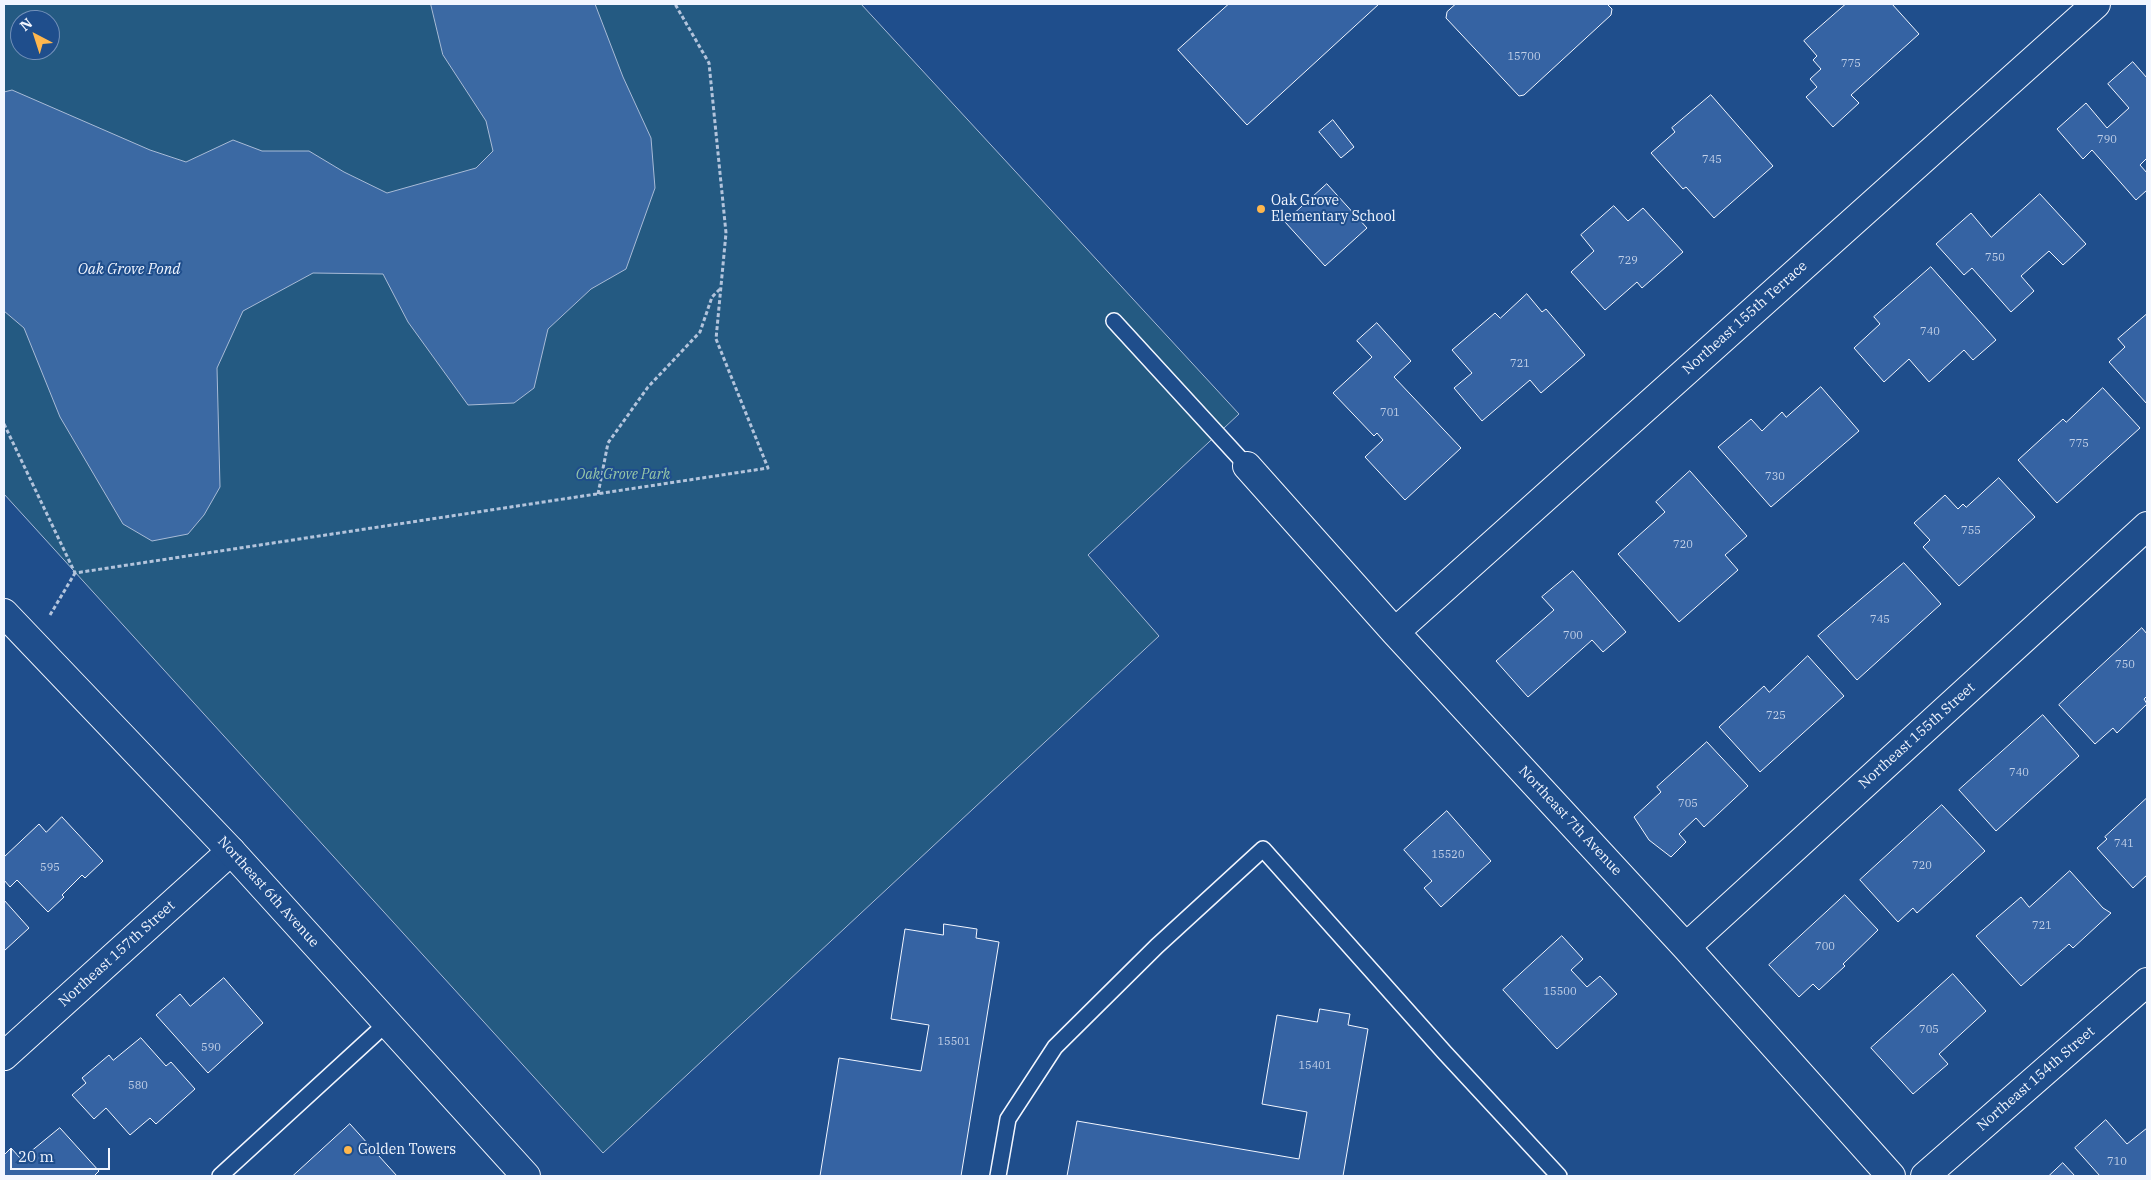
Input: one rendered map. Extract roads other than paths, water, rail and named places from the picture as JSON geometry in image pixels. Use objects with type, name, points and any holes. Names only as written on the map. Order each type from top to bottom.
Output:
[{"type":"street","name":"Northeast 155th Terrace","points":[[1395,632],[2096,4]]},
{"type":"street","name":"Northeast 7th Avenue","points":[[1247,466],[1395,632],[1686,947],[1892,1176]]},
{"type":"street","name":"Northeast 155th Street","points":[[1686,947],[2147,526]]},
{"type":"street","name":"Northeast 6th Avenue","points":[[4,613],[231,851],[526,1176]]},
{"type":"street","name":"Northeast 157th Street","points":[[4,1056],[231,851]]},
{"type":"street","name":"Northeast 154th Street","points":[[1925,1176],[2147,982]]},
{"type":"lane","points":[[1114,321],[1247,466]]},
{"type":"lane","points":[[998,1176],[1008,1119],[1055,1047],[1150,952],[1264,849],[1445,1053],[1559,1176]]},
{"type":"lane","points":[[220,1176],[387,1023]]},
{"type":"water","name":"Oak Grove Pond","points":[[431,4],[595,4],[623,77],[651,138],[655,188],[626,269],[591,289],[548,329],[534,388],[514,403],[468,405],[408,322],[383,274],[313,273],[243,311],[217,368],[220,487],[204,515],[188,534],[152,541],[123,524],[60,417],[24,328],[4,311],[4,92],[12,90],[150,150],[186,162],[233,140],[262,151],[309,151],[344,172],[387,193],[476,168],[493,151],[486,121],[443,55]]},
{"type":"place","name":"Oak Grove Elementary School","points":[[1261,209]]},
{"type":"place","name":"Golden Towers","points":[[348,1150]]},
{"type":"park label","name":"Oak Grove Park","points":[[623,475]]}]
